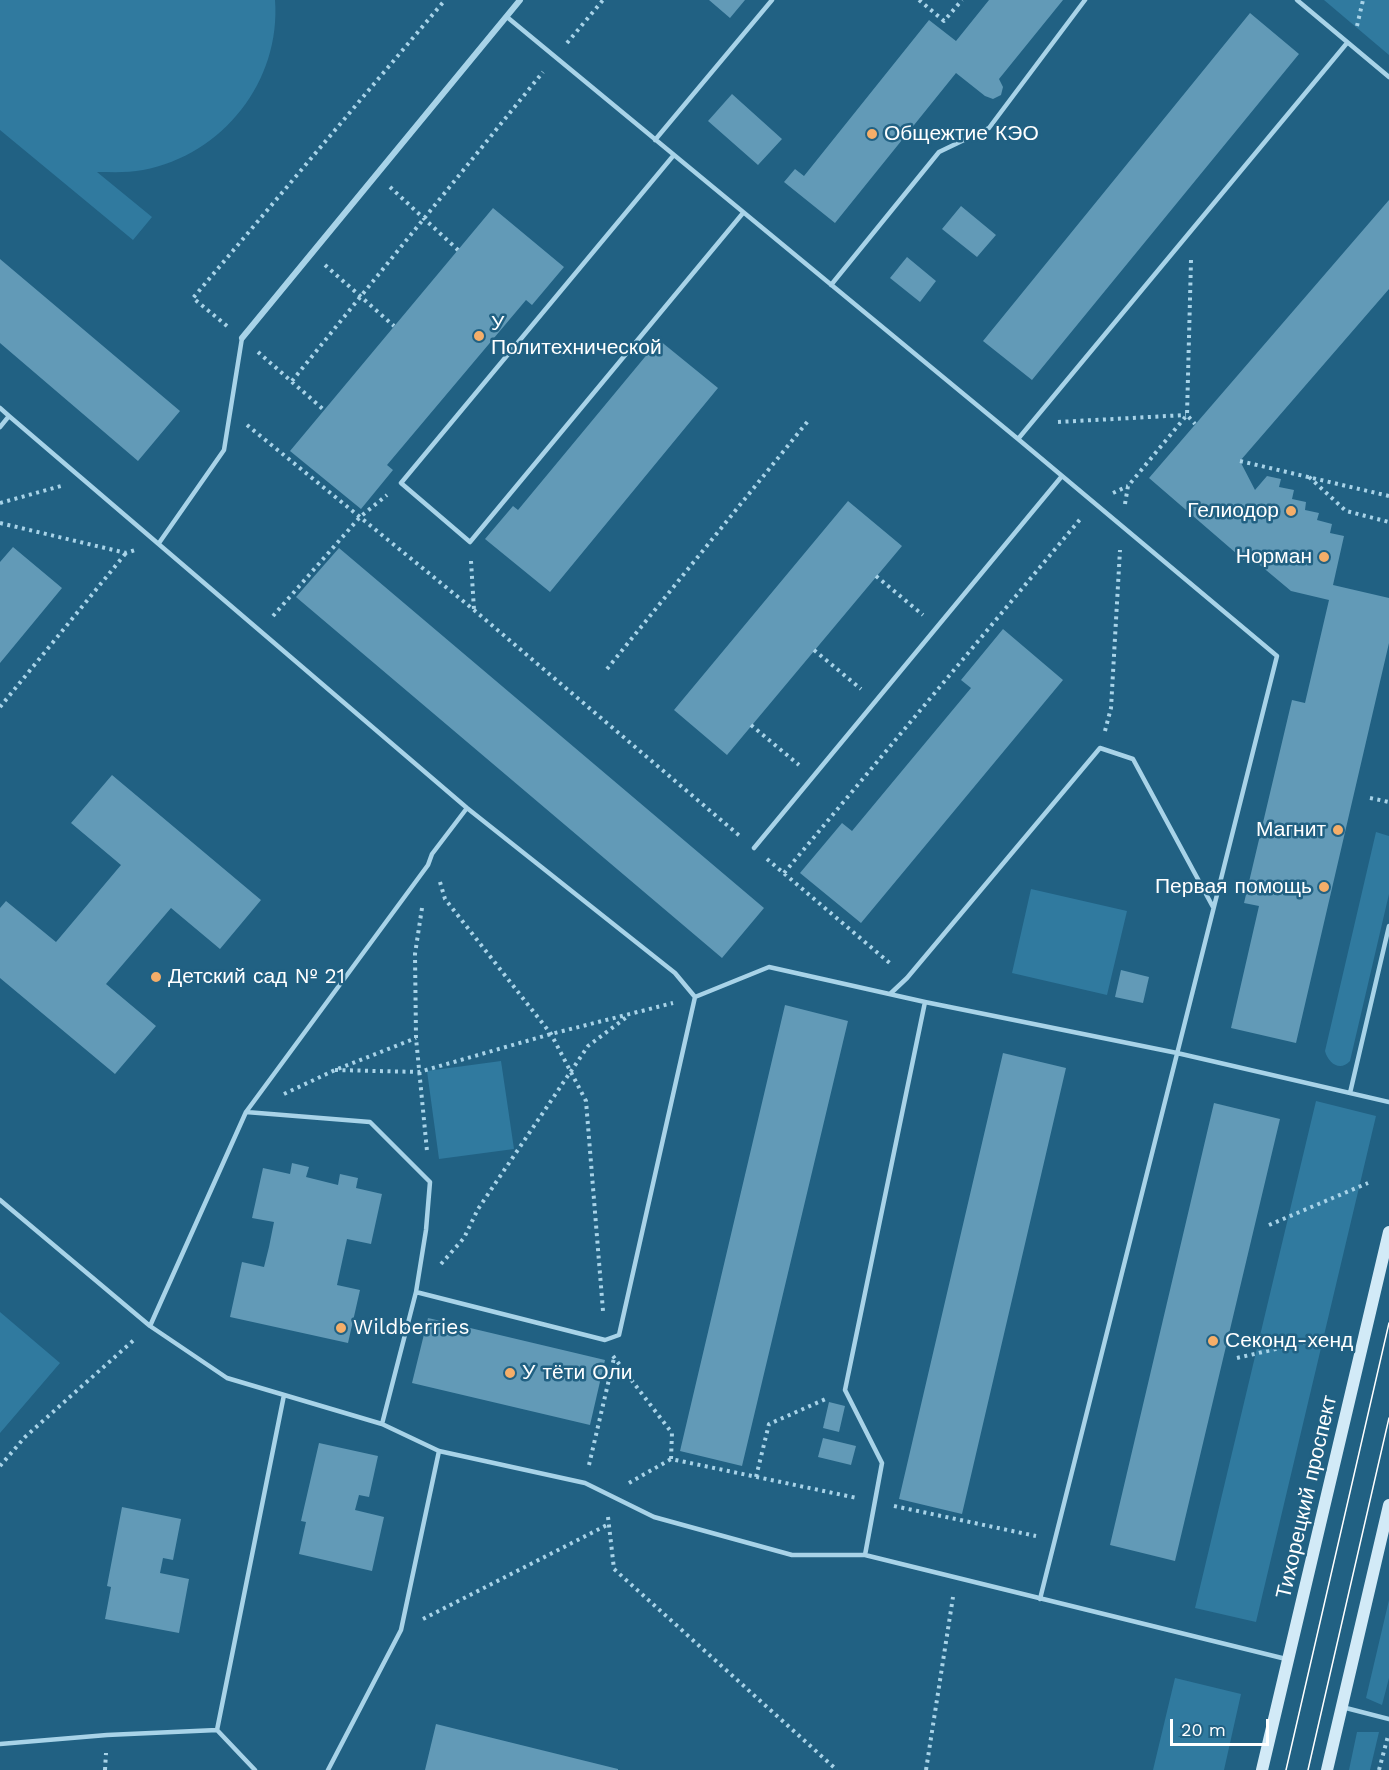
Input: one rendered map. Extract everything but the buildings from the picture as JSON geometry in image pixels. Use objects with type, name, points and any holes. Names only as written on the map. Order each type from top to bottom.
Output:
[{"type":"main road","name":"Тихорецкий проспект","points":[[1262,1770],[1389,1232]]},
{"type":"main road","points":[[1327,1770],[1389,1505]]},
{"type":"street","points":[[242,338],[520,0]]},
{"type":"lane","points":[[655,140],[772,0]]},
{"type":"lane","points":[[831,285],[939,152],[989,128],[1085,0]]},
{"type":"lane","points":[[1296,0],[1389,77]]},
{"type":"lane","points":[[507,17],[1277,656],[1040,1599]]},
{"type":"lane","points":[[1018,439],[1347,43]]},
{"type":"lane","points":[[673,156],[401,483],[470,542],[743,213]]},
{"type":"lane","points":[[159,543],[224,450],[242,338]]},
{"type":"lane","points":[[0,408],[467,808],[675,973],[695,997]]},
{"type":"lane","points":[[0,427],[9,416]]},
{"type":"lane","points":[[754,848],[1062,476]]},
{"type":"lane","points":[[890,994],[907,978],[1100,748],[1133,759],[1214,907]]},
{"type":"lane","points":[[150,1326],[246,1112],[428,865],[432,854],[467,808]]},
{"type":"lane","points":[[1350,1094],[1389,926]]},
{"type":"lane","points":[[695,997],[769,967],[925,1002],[1177,1053],[1389,1102]]},
{"type":"lane","points":[[416,1292],[605,1340],[619,1335],[695,997]]},
{"type":"lane","points":[[865,1555],[882,1463],[845,1390],[925,1002]]},
{"type":"lane","points":[[246,1112],[370,1122],[430,1182],[426,1230],[416,1292],[382,1424]]},
{"type":"lane","points":[[0,1200],[150,1326],[227,1378],[382,1424],[439,1451],[585,1483],[654,1517],[792,1555],[865,1555],[1289,1660]]},
{"type":"lane","points":[[217,1730],[284,1395]]},
{"type":"lane","points":[[328,1770],[401,1630],[439,1451]]},
{"type":"lane","points":[[1342,1707],[1389,1719]]},
{"type":"lane","points":[[0,1744],[106,1735],[217,1730],[255,1770]]},
{"type":"path","points":[[324,410],[193,298],[445,0]]},
{"type":"path","points":[[292,381],[603,0]]},
{"type":"path","points":[[919,0],[944,21],[962,0]]},
{"type":"path","points":[[376,174],[459,250]]},
{"type":"path","points":[[784,873],[1094,503],[1128,486],[1186,415],[1192,230]]},
{"type":"path","points":[[311,254],[394,326]]},
{"type":"path","points":[[230,411],[474,610],[907,978]]},
{"type":"path","points":[[1031,423],[1186,415],[1196,424]]},
{"type":"path","points":[[607,669],[808,421]]},
{"type":"path","points":[[1240,461],[1389,496]]},
{"type":"path","points":[[1309,476],[1346,511],[1389,522]]},
{"type":"path","points":[[0,503],[84,480]]},
{"type":"path","points":[[261,631],[360,517],[401,483]]},
{"type":"path","points":[[1100,748],[1111,708],[1122,526],[1128,486]]},
{"type":"path","points":[[0,523],[126,553],[159,543]]},
{"type":"path","points":[[470,542],[474,610]]},
{"type":"path","points":[[0,707],[126,553]]},
{"type":"path","points":[[876,576],[937,627]]},
{"type":"path","points":[[814,650],[876,701]]},
{"type":"path","points":[[751,726],[813,777]]},
{"type":"path","points":[[1370,798],[1389,802]]},
{"type":"path","points":[[432,854],[445,899],[551,1034],[586,1101],[605,1340],[614,1358],[672,1433],[672,1459]]},
{"type":"path","points":[[428,865],[415,954],[416,1038],[430,1182]]},
{"type":"path","points":[[335,1070],[419,1072],[551,1034],[695,997]]},
{"type":"path","points":[[416,1292],[464,1238],[477,1209],[588,1046],[631,1014]]},
{"type":"path","points":[[246,1112],[335,1070],[416,1038]]},
{"type":"path","points":[[1269,1225],[1368,1183]]},
{"type":"path","points":[[0,1466],[25,1437],[150,1326]]},
{"type":"path","points":[[1238,1358],[1332,1335]]},
{"type":"path","points":[[585,1483],[614,1358]]},
{"type":"path","points":[[756,1477],[770,1424],[845,1390]]},
{"type":"path","points":[[837,1770],[614,1569],[608,1495],[672,1459],[1055,1540]]},
{"type":"path","points":[[401,1630],[609,1524]]},
{"type":"path","points":[[926,1770],[956,1578]]},
{"type":"path","points":[[1379,1770],[1389,1730]]},
{"type":"shaded area","points":[[0,0],[275,0],[274,30],[268,59],[257,85],[241,110],[222,131],[198,148],[172,162],[137,171],[97,172],[152,217],[133,240],[0,130]]},
{"type":"shaded area","points":[[1324,0],[1389,0],[1389,55]]},
{"type":"shaded area","points":[[1376,832],[1389,836],[1389,894],[1350,1061],[1338,1066],[1332,1062],[1325,1051]]},
{"type":"shaded area","points":[[1031,889],[1127,911],[1107,995],[1012,973]]},
{"type":"shaded area","points":[[501,1061],[514,1149],[439,1159],[427,1071]]},
{"type":"shaded area","points":[[1316,1101],[1376,1116],[1256,1622],[1195,1608]]},
{"type":"shaded area","points":[[0,1312],[60,1363],[0,1433]]},
{"type":"shaded area","points":[[1389,1600],[1389,1678],[1382,1705],[1366,1698]]},
{"type":"shaded area","points":[[1175,1678],[1241,1694],[1224,1770],[1153,1770]]},
{"type":"shaded area","points":[[1357,1732],[1379,1732],[1370,1770],[1349,1770]]},
{"type":"tram line","points":[[1286,1770],[1389,1323]]},
{"type":"tram line","points":[[1308,1770],[1389,1418]]},
{"type":"place","name":"Общежтие КЭО","points":[[872,134]]},
{"type":"place","name":"У Политехнической","points":[[479,336]]},
{"type":"place","name":"Гелиодор","points":[[1291,511]]},
{"type":"place","name":"Норман","points":[[1324,557]]},
{"type":"place","name":"Магнит","points":[[1338,830]]},
{"type":"place","name":"Первая помощь","points":[[1324,887]]},
{"type":"place","name":"Детский сад № 21","points":[[156,977]]},
{"type":"place","name":"Wildberries","points":[[341,1328]]},
{"type":"place","name":"Секонд-хенд","points":[[1213,1341]]},
{"type":"place","name":"У тёти Оли","points":[[510,1373]]}]
